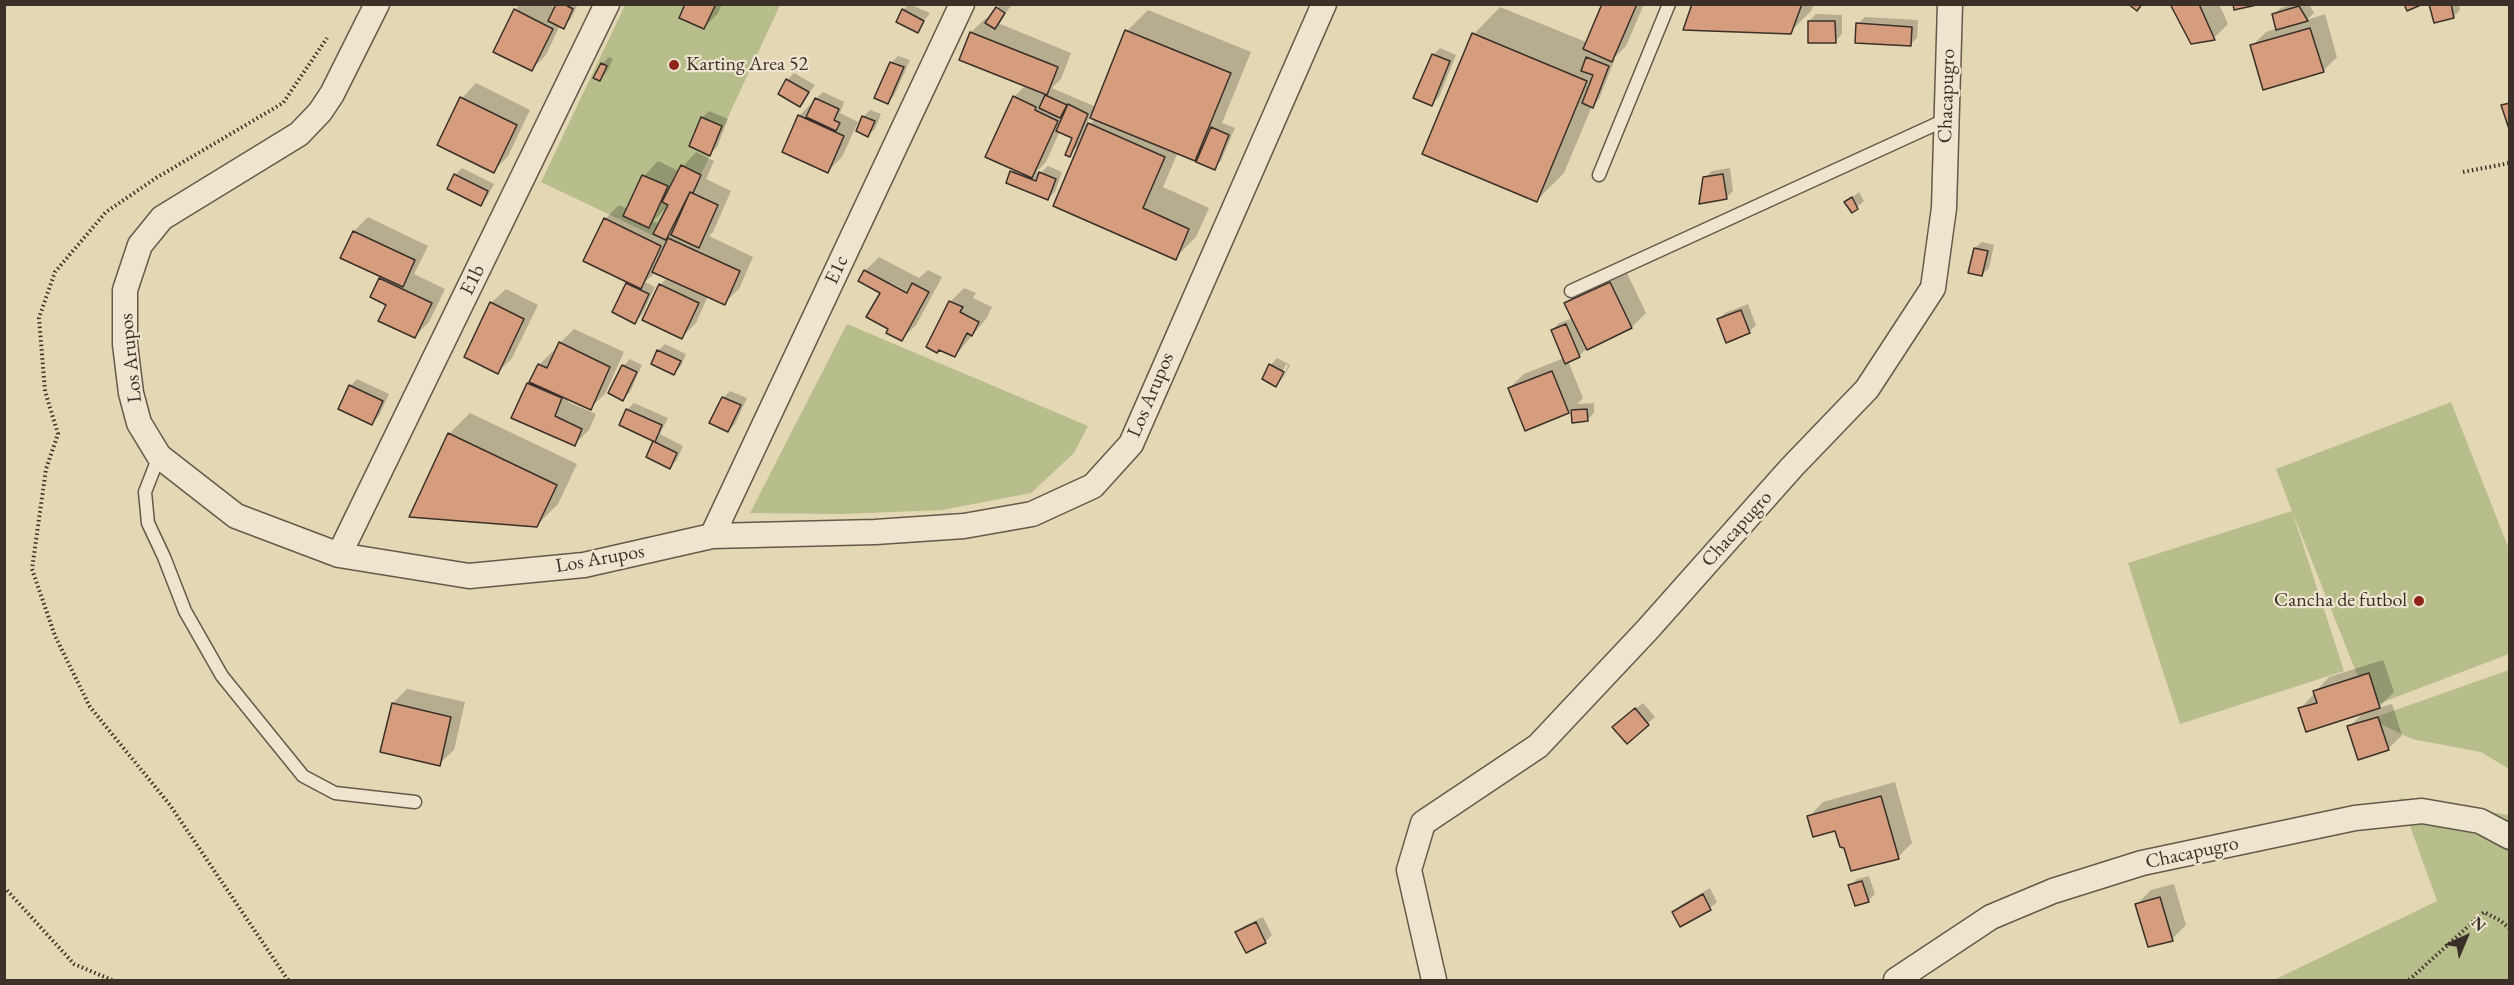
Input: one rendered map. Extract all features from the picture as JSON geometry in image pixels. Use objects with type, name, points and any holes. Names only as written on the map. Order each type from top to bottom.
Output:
[{"type":"street","name":"Los Arupos","points":[[377,4],[332,94],[299,134],[162,218],[140,245],[125,290],[125,344],[130,393],[139,423],[159,456],[236,516],[339,555],[469,576],[584,565],[712,537],[875,532],[964,526],[1032,514],[1093,486],[1131,444],[1324,4]]},
{"type":"street","name":"E1b","points":[[339,555],[607,4]]},
{"type":"street","name":"E1c","points":[[712,537],[962,4]]},
{"type":"street","name":"Chacapugro","points":[[1434,981],[1409,870],[1423,823],[1538,746],[1648,628],[1792,467],[1867,389],[1933,288],[1944,208],[1950,4]]},
{"type":"street","name":"Chacapugro","points":[[1896,981],[1991,917],[2053,891],[2142,863],[2355,818],[2422,811],[2480,821],[2510,837]]},
{"type":"lane","points":[[1599,175],[1669,4]]},
{"type":"lane","points":[[1571,291],[1945,120]]},
{"type":"lane","points":[[159,456],[146,492],[148,523],[185,611],[222,676],[303,776],[335,793],[415,802]]},
{"type":"path","points":[[2463,172],[2510,163]]},
{"type":"path","points":[[4,887],[74,964],[112,981]]},
{"type":"path","points":[[2409,981],[2484,912],[2510,929]]},
{"type":"green space","name":"Karting Area 52","points":[[625,5],[780,5],[710,156],[667,242],[541,182]]},
{"type":"green space","points":[[847,324],[1088,426],[1074,453],[1031,493],[942,510],[842,514],[750,513]]},
{"type":"green space","name":"Cancha de futbol","points":[[2451,402],[2509,549],[2509,654],[2370,707],[2276,469]]},
{"type":"green space","points":[[2292,511],[2344,671],[2180,724],[2128,563]]},
{"type":"green space","points":[[2509,670],[2509,769],[2481,752],[2412,739],[2370,719]]},
{"type":"green space","points":[[2400,798],[2509,815],[2509,980],[2274,980],[2437,901]]},
{"type":"building","points":[[556,4],[564,4],[573,9],[564,29],[548,21]]},
{"type":"building","points":[[685,4],[716,4],[704,29],[679,18]]},
{"type":"building","points":[[1602,4],[1637,4],[1612,62],[1583,49]]},
{"type":"building","points":[[1692,4],[1802,4],[1791,34],[1683,30]]},
{"type":"building","points":[[2128,4],[2142,4],[2137,11]]},
{"type":"building","points":[[2170,4],[2199,4],[2215,40],[2191,44]]},
{"type":"building","points":[[2233,4],[2261,4],[2234,10]]},
{"type":"building","points":[[2404,4],[2423,4],[2407,11]]},
{"type":"building","points":[[2429,4],[2451,4],[2454,18],[2434,23]]},
{"type":"building","points":[[2299,6],[2308,21],[2276,30],[2272,14]]},
{"type":"building","points":[[996,7],[1005,13],[995,29],[985,23]]},
{"type":"building","points":[[514,9],[553,29],[532,71],[493,52]]},
{"type":"building","points":[[902,9],[924,21],[918,33],[896,22]]},
{"type":"building","points":[[1808,21],[1835,21],[1836,43],[1808,43]]},
{"type":"building","points":[[1856,23],[1912,27],[1911,46],[1855,43]]},
{"type":"building","points":[[2310,28],[2324,72],[2263,90],[2250,45]]},
{"type":"building","points":[[1125,30],[1231,73],[1195,161],[1090,118]]},
{"type":"building","points":[[970,32],[1058,67],[1047,95],[959,60]]},
{"type":"building","points":[[1472,33],[1587,81],[1537,202],[1422,154]]},
{"type":"building","points":[[1432,54],[1450,61],[1432,106],[1413,98]]},
{"type":"building","points":[[1586,57],[1609,66],[1593,108],[1582,103],[1593,75],[1581,71]]},
{"type":"building","points":[[890,62],[904,67],[888,104],[874,98]]},
{"type":"building","points":[[601,63],[607,66],[600,81],[593,78]]},
{"type":"building","points":[[786,79],[809,92],[800,107],[778,94]]},
{"type":"building","points":[[1045,95],[1067,105],[1060,118],[1039,108]]},
{"type":"building","points":[[1013,96],[1058,121],[1032,178],[985,157]]},
{"type":"building","points":[[460,97],[517,125],[494,173],[437,145]]},
{"type":"building","points":[[815,98],[839,109],[834,120],[840,123],[836,131],[806,117]]},
{"type":"building","points":[[2510,103],[2510,132],[2501,105]]},
{"type":"building","points":[[1068,104],[1088,114],[1070,157],[1065,155],[1072,138],[1056,131]]},
{"type":"building","points":[[798,115],[844,136],[828,173],[782,152]]},
{"type":"building","points":[[862,116],[875,121],[868,137],[856,131]]},
{"type":"building","points":[[701,117],[722,126],[710,156],[689,146]]},
{"type":"building","points":[[1088,123],[1165,157],[1143,208],[1189,229],[1176,260],[1053,206]]},
{"type":"building","points":[[1211,127],[1229,135],[1215,170],[1196,162]]},
{"type":"building","points":[[681,165],[701,175],[666,240],[653,234],[668,205],[662,202]]},
{"type":"building","points":[[1010,171],[1036,181],[1039,172],[1056,179],[1048,200],[1006,183]]},
{"type":"building","points":[[454,174],[488,191],[481,206],[447,189]]},
{"type":"building","points":[[1723,174],[1727,199],[1699,204],[1703,177]]},
{"type":"building","points":[[642,175],[668,186],[649,228],[623,216]]},
{"type":"building","points":[[690,192],[718,205],[699,248],[671,235]]},
{"type":"building","points":[[1852,197],[1858,209],[1852,213],[1844,202]]},
{"type":"building","points":[[604,218],[661,246],[641,289],[583,261]]},
{"type":"building","points":[[353,231],[415,260],[403,287],[340,258]]},
{"type":"building","points":[[668,238],[740,271],[725,305],[652,272]]},
{"type":"building","points":[[1974,248],[1988,251],[1982,276],[1968,273]]},
{"type":"building","points":[[864,270],[907,293],[912,283],[929,292],[902,341],[886,333],[888,329],[866,317],[880,293],[858,281]]},
{"type":"building","points":[[379,278],[432,303],[415,338],[378,321],[386,305],[370,297]]},
{"type":"building","points":[[1610,282],[1632,328],[1587,350],[1564,303]]},
{"type":"building","points":[[626,283],[649,294],[635,324],[612,312]]},
{"type":"building","points":[[659,284],[699,303],[682,339],[642,320]]},
{"type":"building","points":[[949,301],[963,307],[960,312],[979,322],[972,336],[967,333],[955,357],[939,350],[937,353],[926,347]]},
{"type":"building","points":[[490,302],[524,319],[498,374],[464,357]]},
{"type":"building","points":[[1741,310],[1750,333],[1726,343],[1717,319]]},
{"type":"building","points":[[1566,324],[1580,357],[1565,364],[1551,330]]},
{"type":"building","points":[[559,342],[610,367],[591,410],[529,382],[538,364],[547,368]]},
{"type":"building","points":[[657,350],[681,361],[674,375],[651,364]]},
{"type":"building","points":[[1269,364],[1284,372],[1276,387],[1262,379]]},
{"type":"building","points":[[622,365],[637,372],[623,401],[608,393]]},
{"type":"building","points":[[1552,371],[1569,413],[1525,431],[1508,388]]},
{"type":"building","points":[[527,383],[562,398],[555,416],[582,429],[575,446],[511,418]]},
{"type":"building","points":[[349,385],[383,401],[372,425],[338,409]]},
{"type":"building","points":[[722,397],[741,405],[728,432],[709,423]]},
{"type":"building","points":[[626,409],[662,425],[655,442],[619,425]]},
{"type":"building","points":[[1587,409],[1588,421],[1572,423],[1571,410]]},
{"type":"building","points":[[448,433],[557,485],[537,527],[409,517]]},
{"type":"building","points":[[653,441],[677,453],[670,469],[646,457]]},
{"type":"building","points":[[2369,673],[2380,708],[2306,732],[2298,708],[2317,703],[2313,691]]},
{"type":"building","points":[[392,703],[451,717],[440,766],[380,752]]},
{"type":"building","points":[[1635,708],[1649,725],[1627,744],[1612,727]]},
{"type":"building","points":[[2378,717],[2389,750],[2358,760],[2347,726]]},
{"type":"building","points":[[1881,796],[1899,859],[1851,871],[1844,848],[1840,847],[1835,831],[1813,837],[1807,816]]},
{"type":"building","points":[[1862,881],[1869,902],[1855,906],[1848,885]]},
{"type":"building","points":[[1703,894],[1711,910],[1680,927],[1672,912]]},
{"type":"building","points":[[2160,897],[2173,941],[2148,947],[2135,904]]},
{"type":"building","points":[[1256,922],[1266,943],[1246,953],[1235,932]]},
{"type":"place","name":"Karting Area 52","points":[[674,65]]},
{"type":"place","name":"Cancha de futbol","points":[[2419,601]]}]
